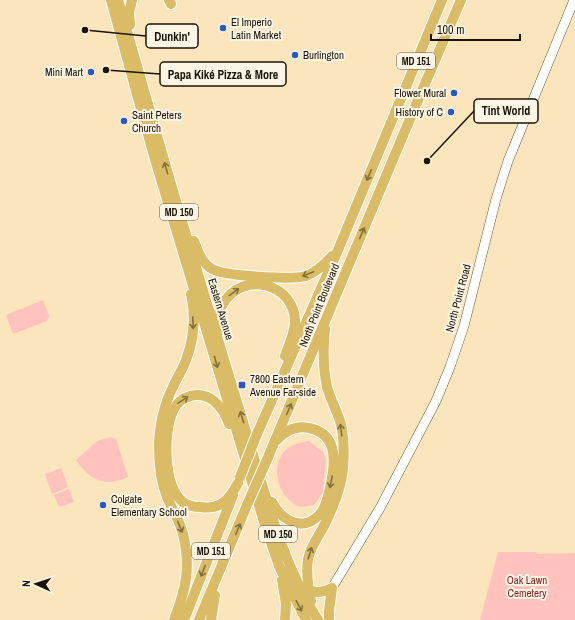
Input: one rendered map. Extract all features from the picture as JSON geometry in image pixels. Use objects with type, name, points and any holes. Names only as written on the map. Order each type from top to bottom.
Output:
[{"type":"main road","name":"Eastern Avenue","points":[[110,0],[154,156],[256,482],[312,618]]},
{"type":"main road","name":"Eastern Avenue","points":[[118,0],[177,205],[231,380],[256,482],[279,566],[312,618]]},
{"type":"main road","points":[[131,43],[132,35],[129,13],[132,0]]},
{"type":"main road","name":"North Point Boulevard","points":[[184,620],[257,434],[338,250],[442,0]]},
{"type":"main road","name":"North Point Boulevard","points":[[199,620],[415,107],[462,0]]},
{"type":"main road","points":[[177,205],[184,214],[198,252],[203,260],[210,268],[223,273],[286,278],[301,277],[312,273],[326,263],[338,250]]},
{"type":"main road","points":[[174,620],[186,583],[186,551],[180,526],[166,495],[162,477],[159,445],[168,398],[187,358],[194,330],[192,300],[188,283],[189,271]]},
{"type":"main road","points":[[231,380],[218,324],[219,312],[227,296],[236,289],[254,283],[265,284],[281,293],[291,305],[294,312],[295,322],[293,334],[285,357],[282,377]]},
{"type":"main road","points":[[312,618],[307,580],[308,558],[334,506],[340,486],[344,458],[340,421],[330,395],[326,379],[324,340],[327,317]]},
{"type":"main road","points":[[239,480],[232,494],[223,503],[207,508],[191,506],[183,502],[177,496],[172,486],[169,472],[167,439],[173,411],[177,404],[183,398],[191,396],[204,396],[214,401],[227,418],[238,452],[256,482],[277,511],[286,520],[297,523],[309,522],[321,513],[325,506],[332,480],[335,458],[331,443],[324,435],[314,429],[302,427],[283,433],[273,445]]},
{"type":"main road","points":[[211,620],[213,602],[228,553]]},
{"type":"main road","points":[[279,566],[286,604],[285,620]]},
{"type":"main road","points":[[298,584],[309,591],[318,593],[332,588],[329,611],[330,620]]},
{"type":"street","name":"North Point Road","points":[[332,588],[380,508],[436,401],[448,374],[464,326],[494,206],[508,161],[574,0]]},
{"type":"green space","points":[[43,300],[49,316],[47,321],[13,334],[6,315]]},
{"type":"green space","points":[[111,437],[116,439],[128,477],[112,482],[105,482],[92,477],[76,460],[97,441]]},
{"type":"green space","points":[[309,441],[323,452],[326,461],[323,493],[314,505],[300,506],[289,500],[284,493],[280,486],[277,469],[283,453],[289,447]]},
{"type":"green space","points":[[61,468],[68,487],[52,494],[45,474]]},
{"type":"green space","points":[[69,489],[74,502],[59,507],[54,495]]},
{"type":"green space","name":"Oak Lawn Cemetery","points":[[498,552],[536,552],[537,554],[575,553],[575,620],[480,620]]},
{"type":"place","name":"El Imperio Latin Market","points":[[223,28]]},
{"type":"place","name":"Dunkin'","points":[[85,30]]},
{"type":"place","name":"Burlington","points":[[295,55]]},
{"type":"place","name":"Papa Kiké Pizza & More","points":[[106,70]]},
{"type":"place","name":"Mini Mart","points":[[91,72]]},
{"type":"place","name":"Flower Mural","points":[[454,93]]},
{"type":"place","name":"History of C","points":[[451,112]]},
{"type":"place","name":"Saint Peters Church","points":[[124,121]]},
{"type":"place","name":"Tint World","points":[[427,161]]},
{"type":"place","name":"7800 Eastern Avenue Far-side","points":[[242,385]]},
{"type":"place","name":"Colgate Elementary School","points":[[103,505]]}]
